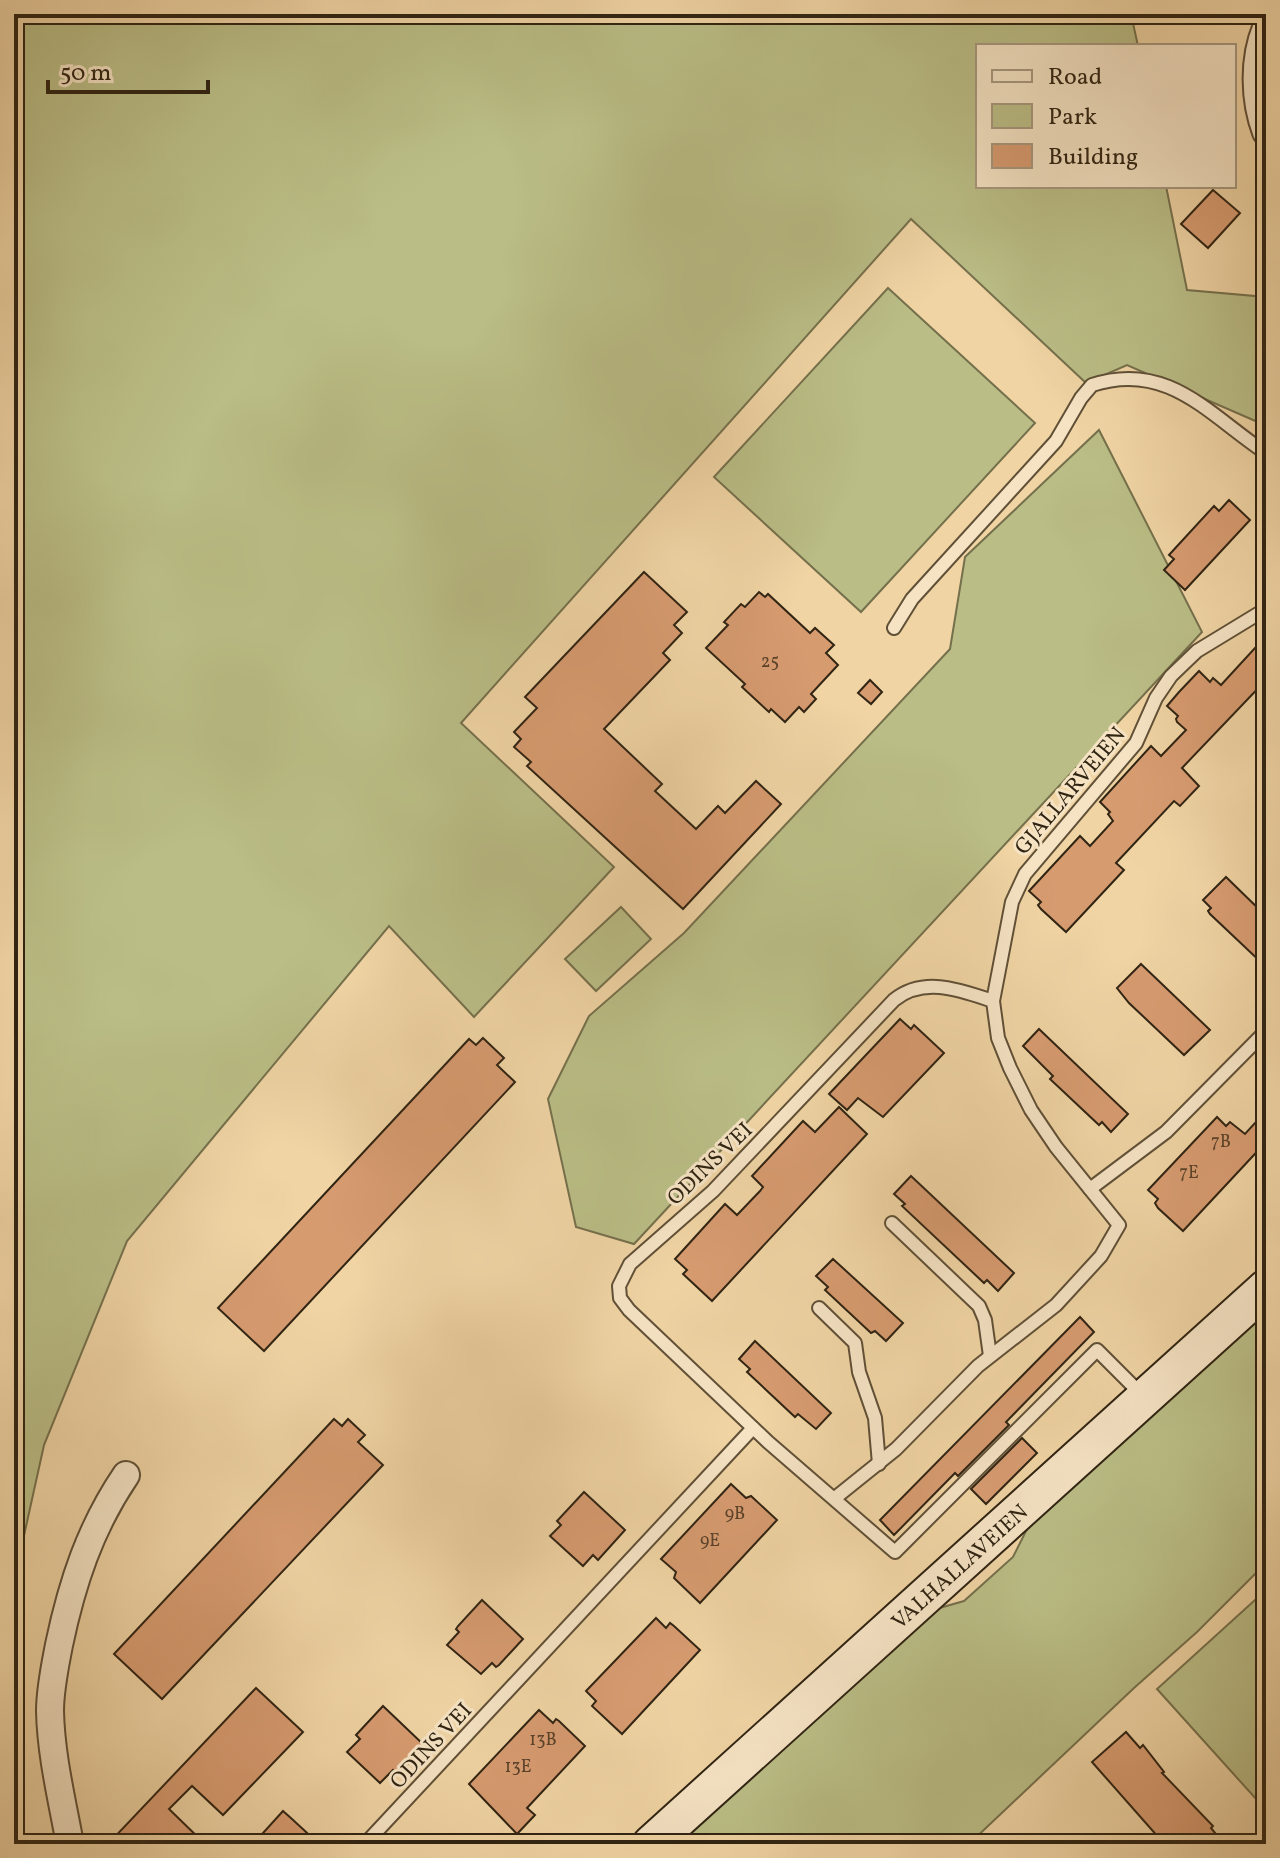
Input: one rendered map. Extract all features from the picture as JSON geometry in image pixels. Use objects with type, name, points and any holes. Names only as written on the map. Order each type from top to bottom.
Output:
[{"type":"street","points":[[1264,127],[1257,78],[1266,28]]},
{"type":"street","name":"VALHALLAVEIEN","points":[[651,1844],[1266,1288]]},
{"type":"street","points":[[70,1844],[52,1741],[51,1691],[69,1600],[84,1554],[104,1509],[126,1475]]},
{"type":"lane","points":[[894,628],[912,599],[1056,441],[1092,385],[1126,380],[1172,387],[1198,402],[1266,453]]},
{"type":"lane","name":"GJALLARVEIEN","points":[[990,1356],[1056,1305],[1101,1256],[1119,1225],[1056,1147],[1019,1089],[998,1038],[993,1001],[1012,902],[1025,874],[1136,743],[1156,698],[1177,669],[1197,651],[1266,609]]},
{"type":"lane","name":"ODINS VEI","points":[[993,1001],[958,989],[937,986],[910,990],[899,996],[713,1191],[652,1243],[625,1272],[619,1286],[623,1304],[753,1428],[895,1552],[1097,1350],[1145,1398]]},
{"type":"lane","points":[[1090,1189],[1166,1132],[1266,1031]]},
{"type":"lane","points":[[835,1498],[879,1464],[926,1421],[990,1356],[985,1320],[979,1306],[892,1223]]},
{"type":"lane","points":[[819,1308],[854,1341],[859,1372],[875,1418],[879,1464]]},
{"type":"lane","name":"ODINS VEI","points":[[365,1844],[753,1428]]},
{"type":"green space","points":[[14,14],[1131,14],[1138,44],[976,44],[976,188],[1166,188],[1187,290],[1266,297],[1266,417],[1260,423],[1127,365],[1086,383],[911,219],[461,723],[614,867],[474,1017],[389,926],[127,1241],[44,1445],[14,1581]]},
{"type":"green space","points":[[888,288],[1035,423],[861,612],[714,477]]},
{"type":"green space","points":[[1099,430],[1202,632],[634,1244],[576,1227],[548,1099],[589,1016],[684,933],[950,649],[965,557]]},
{"type":"green space","points":[[621,907],[651,939],[596,991],[565,959]]},
{"type":"green space","points":[[1266,1301],[1266,1563],[1197,1632],[969,1844],[673,1844],[936,1609],[964,1601],[1013,1557],[1029,1525]]},
{"type":"green space","points":[[1266,1590],[1266,1810],[1157,1689]]},
{"type":"building","points":[[1213,190],[1240,213],[1208,248],[1181,224]]},
{"type":"building","points":[[1229,500],[1250,520],[1185,590],[1164,570],[1174,559],[1169,555],[1214,506],[1219,511]]},
{"type":"building","points":[[644,572],[687,612],[674,625],[682,633],[663,653],[670,660],[604,729],[662,784],[655,791],[696,829],[718,806],[725,813],[756,781],[781,804],[683,909],[527,766],[531,762],[514,747],[521,739],[514,732],[537,708],[525,697]]},
{"type":"building","points":[[759,592],[765,597],[768,594],[810,633],[815,628],[834,645],[826,653],[838,665],[811,694],[816,699],[804,712],[799,707],[785,722],[742,687],[745,684],[706,648],[728,625],[724,622],[741,604],[745,607]]},
{"type":"building","points":[[1266,636],[1266,680],[1182,768],[1199,786],[1180,806],[1174,801],[1116,863],[1124,870],[1066,932],[1041,909],[1038,905],[1041,902],[1029,891],[1080,836],[1090,846],[1113,821],[1108,814],[1110,812],[1100,802],[1151,746],[1161,756],[1186,730],[1177,722],[1178,716],[1167,706],[1179,692],[1199,671],[1210,682],[1213,678],[1221,685]]},
{"type":"building","points":[[870,680],[882,692],[871,704],[858,693]]},
{"type":"building","points":[[1226,877],[1266,916],[1266,967],[1210,914],[1208,911],[1211,908],[1203,900]]},
{"type":"building","points":[[1141,964],[1210,1030],[1184,1055],[1117,988]]},
{"type":"building","points":[[900,1019],[911,1029],[914,1025],[944,1053],[883,1117],[858,1098],[847,1110],[829,1094]]},
{"type":"building","points":[[1039,1029],[1128,1114],[1111,1132],[1102,1122],[1099,1125],[1050,1079],[1053,1076],[1023,1046]]},
{"type":"building","points":[[483,1038],[504,1058],[497,1065],[515,1082],[264,1351],[218,1308],[469,1039],[476,1045]]},
{"type":"building","points":[[839,1107],[867,1134],[712,1301],[683,1274],[687,1270],[675,1259],[725,1204],[737,1215],[760,1191],[763,1187],[752,1176],[803,1121],[815,1132]]},
{"type":"building","points":[[1266,1111],[1266,1142],[1183,1231],[1158,1208],[1155,1203],[1158,1199],[1148,1190],[1217,1117],[1226,1126],[1230,1122],[1245,1134]]},
{"type":"building","points":[[911,1176],[1014,1273],[998,1291],[987,1280],[984,1283],[902,1206],[905,1204],[894,1194]]},
{"type":"building","points":[[833,1259],[903,1323],[886,1341],[875,1331],[871,1333],[825,1290],[828,1287],[816,1276]]},
{"type":"building","points":[[1080,1317],[1094,1332],[1006,1422],[1009,1425],[958,1476],[955,1473],[894,1535],[880,1520]]},
{"type":"building","points":[[755,1341],[831,1413],[816,1429],[798,1414],[795,1417],[747,1372],[750,1369],[739,1359]]},
{"type":"building","points":[[334,1419],[342,1426],[348,1419],[365,1435],[358,1442],[383,1465],[162,1699],[114,1654]]},
{"type":"building","points":[[1022,1438],[1037,1453],[986,1504],[971,1489]]},
{"type":"building","points":[[731,1484],[746,1498],[751,1496],[777,1520],[700,1603],[674,1578],[676,1572],[661,1559]]},
{"type":"building","points":[[584,1492],[625,1530],[598,1560],[593,1555],[583,1566],[550,1536],[561,1525],[557,1521]]},
{"type":"building","points":[[482,1600],[523,1639],[499,1665],[496,1667],[492,1663],[481,1674],[447,1645],[459,1632],[456,1629],[458,1626]]},
{"type":"building","points":[[656,1618],[666,1628],[670,1623],[700,1650],[622,1734],[592,1706],[596,1701],[586,1691]]},
{"type":"building","points":[[256,1688],[303,1732],[223,1815],[192,1786],[169,1809],[205,1844],[108,1844]]},
{"type":"building","points":[[383,1706],[425,1746],[400,1772],[397,1774],[393,1770],[380,1783],[347,1752],[360,1739],[356,1735]]},
{"type":"building","points":[[539,1710],[553,1723],[556,1719],[559,1721],[585,1746],[527,1808],[535,1815],[517,1834],[469,1784]]},
{"type":"building","points":[[1126,1732],[1140,1748],[1143,1745],[1162,1773],[1213,1826],[1211,1828],[1224,1844],[1169,1844],[1162,1835],[1159,1838],[1092,1762]]},
{"type":"building","points":[[283,1811],[292,1819],[319,1844],[253,1844]]}]
